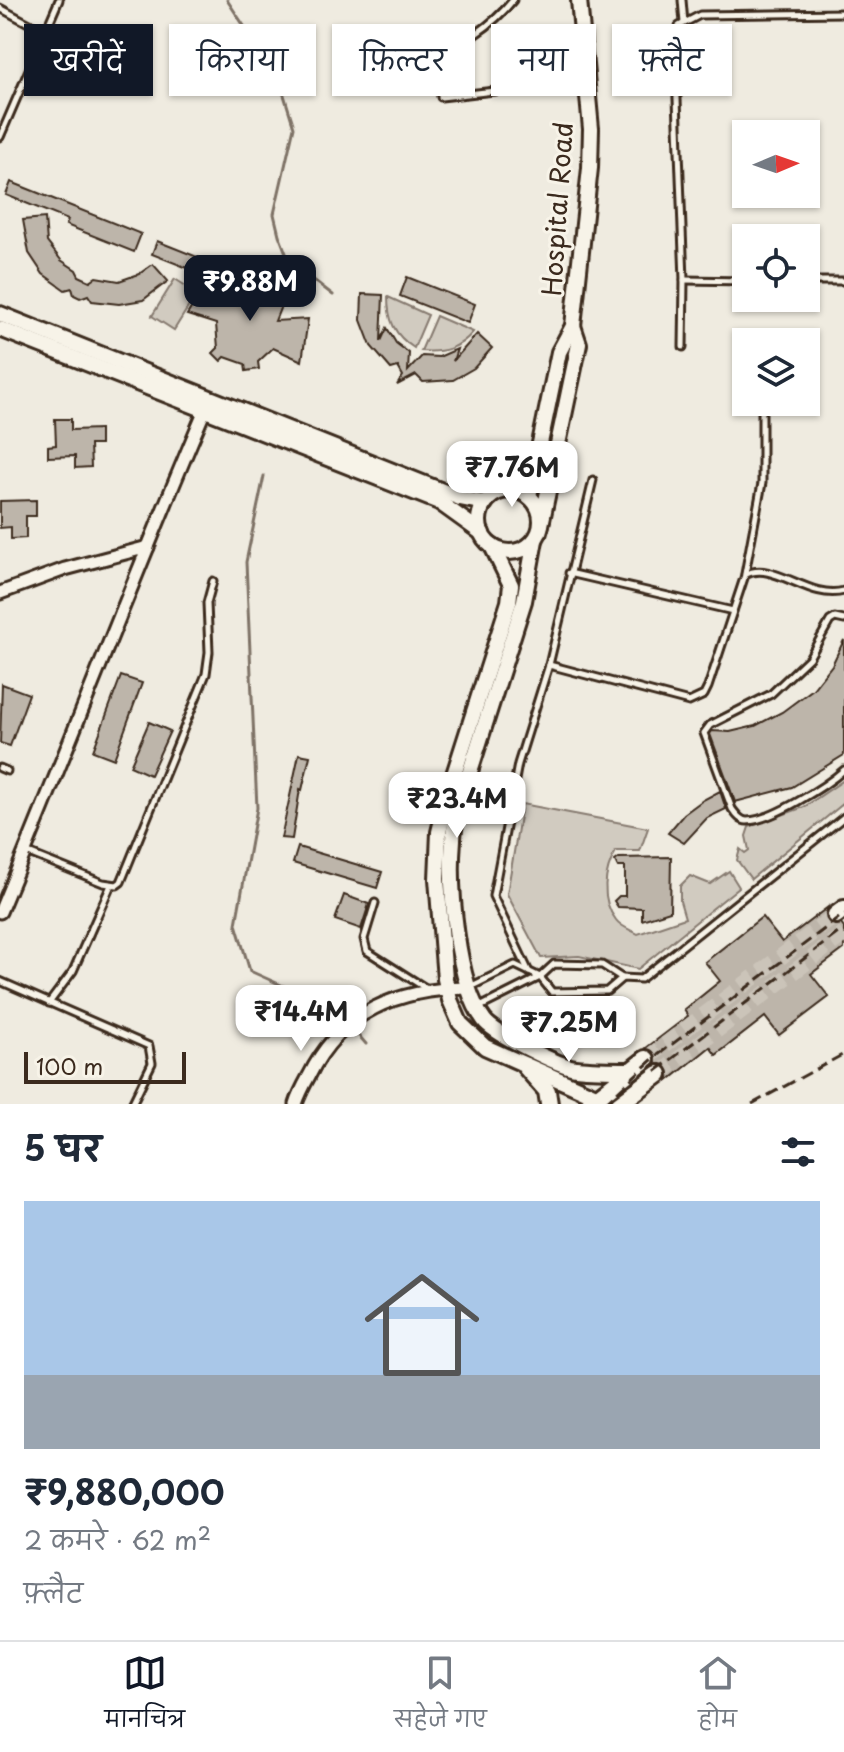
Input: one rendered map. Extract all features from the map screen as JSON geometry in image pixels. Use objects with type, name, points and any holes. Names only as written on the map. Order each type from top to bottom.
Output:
[{"type":"main road","points":[[593,1100],[646,1059]]},
{"type":"main road","points":[[525,1066],[547,1091],[549,1104]]},
{"type":"main road","points":[[628,1102],[659,1074]]},
{"type":"street","name":"Hospital Road","points":[[579,0],[582,24]]},
{"type":"street","name":"Hospital Road","points":[[529,496],[559,352],[573,326],[590,168],[589,96]]},
{"type":"street","points":[[0,314],[439,502],[482,533],[492,546],[511,585],[509,602],[450,787],[436,859],[447,989],[460,1023],[485,1047],[593,1100]]},
{"type":"street","name":"Hospital Road","points":[[541,525],[579,344],[573,326]]},
{"type":"street","points":[[0,329],[460,498],[485,503]]},
{"type":"street","points":[[0,912],[208,404]]},
{"type":"street","points":[[482,533],[480,518],[485,503],[504,490],[529,496],[539,509],[541,525],[535,540],[524,601],[460,803],[453,837],[455,918],[468,988],[485,1022],[503,1036],[572,1068],[631,1070]]},
{"type":"street","points":[[492,546],[515,552],[535,540]]},
{"type":"street","points":[[0,593],[65,569],[148,547]]},
{"type":"street","points":[[296,1104],[318,1057],[348,1023],[366,1010],[431,992],[468,988]]},
{"type":"lane","points":[[48,24],[59,0]]},
{"type":"lane","points":[[491,92],[441,97],[439,75],[431,59],[482,31],[500,17],[513,0]]},
{"type":"lane","points":[[682,0],[684,24],[700,15],[844,13]]},
{"type":"lane","points":[[0,8],[30,24]]},
{"type":"lane","points":[[0,137],[24,81]]},
{"type":"lane","points":[[677,96],[684,280],[683,347]]},
{"type":"lane","points":[[684,280],[732,281]]},
{"type":"lane","points":[[820,281],[844,281]]},
{"type":"lane","points":[[549,665],[689,702],[704,695],[745,575],[762,483],[762,416]]},
{"type":"lane","points":[[529,972],[493,896],[518,764],[549,665],[593,480]]},
{"type":"lane","points":[[745,575],[753,570],[763,570],[817,592],[844,591]]},
{"type":"lane","points":[[569,573],[733,611]]},
{"type":"lane","points":[[25,852],[111,885],[121,882],[206,674],[209,652],[207,603],[213,581]]},
{"type":"lane","points":[[844,620],[835,618],[830,621],[809,658],[771,694],[710,725],[704,733],[732,809],[746,821],[785,808],[844,770]]},
{"type":"lane","points":[[0,768],[7,771]]},
{"type":"lane","points":[[477,1008],[540,977],[554,964],[602,965],[622,978],[641,979],[844,817]]},
{"type":"lane","points":[[49,1003],[73,971],[111,885]]},
{"type":"lane","points":[[375,903],[364,939],[367,951],[431,992]]},
{"type":"lane","points":[[468,988],[515,965],[540,977],[552,992],[607,991],[622,978]]},
{"type":"lane","points":[[0,981],[149,1046],[152,1063],[132,1104]]},
{"type":"shaded area","points":[[175,279],[197,293],[174,330],[152,316]]},
{"type":"shaded area","points":[[388,297],[428,315],[414,348],[394,326]]},
{"type":"shaded area","points":[[436,316],[473,332],[450,349],[421,351]]},
{"type":"shaded area","points":[[844,780],[844,803],[751,879],[737,860],[740,849],[745,853],[749,850],[746,836],[749,827],[804,807]]},
{"type":"shaded area","points":[[522,804],[648,828],[640,851],[616,851],[606,886],[608,903],[616,920],[638,934],[685,918],[680,886],[690,876],[710,884],[729,871],[739,887],[638,969],[579,956],[541,958],[507,894]]},
{"type":"building","points":[[11,182],[141,234],[134,252],[66,225],[68,220],[6,195]]},
{"type":"building","points":[[45,218],[47,242],[79,276],[90,281],[96,277],[119,281],[139,274],[153,264],[168,281],[143,300],[119,304],[92,301],[88,295],[80,298],[74,295],[72,288],[65,290],[43,274],[29,253],[23,220]]},
{"type":"building","points":[[157,241],[205,260],[200,273],[152,254]]},
{"type":"building","points":[[248,274],[257,281],[287,291],[275,321],[308,319],[302,361],[273,348],[258,362],[259,369],[246,371],[245,364],[225,357],[221,361],[213,353],[218,348],[216,324],[187,315],[210,278],[235,304]]},
{"type":"building","points":[[407,277],[475,304],[468,323],[400,296]]},
{"type":"building","points":[[362,294],[383,295],[381,341],[387,328],[396,343],[409,353],[408,371],[422,356],[439,357],[457,349],[453,361],[477,334],[492,348],[474,368],[453,380],[423,382],[416,375],[397,385],[403,376],[398,367],[391,369],[371,346],[361,320]]},
{"type":"building","points":[[55,419],[71,419],[71,430],[100,429],[100,445],[90,445],[91,467],[75,468],[75,456],[48,457],[48,446],[56,445]]},
{"type":"building","points":[[36,500],[36,516],[26,516],[26,538],[11,539],[11,527],[0,528],[0,501]]},
{"type":"building","points":[[844,640],[844,755],[792,787],[735,802],[710,734],[712,731],[730,732],[755,726],[782,712],[813,689],[832,665]]},
{"type":"building","points":[[121,676],[142,683],[114,759],[93,751]]},
{"type":"building","points":[[2,684],[29,694],[10,746],[0,743]]},
{"type":"building","points":[[149,722],[170,731],[150,775],[130,766]]},
{"type":"building","points":[[299,754],[310,756],[300,789],[292,839],[281,838]]},
{"type":"building","points":[[720,791],[726,809],[707,818],[684,843],[668,833],[684,814]]},
{"type":"building","points":[[298,847],[382,872],[377,888],[293,863]]},
{"type":"building","points":[[671,857],[670,911],[642,920],[642,908],[618,907],[614,901],[619,896],[625,896],[625,867],[618,867],[615,861],[619,858]]},
{"type":"building","points":[[344,895],[369,904],[361,929],[335,920]]},
{"type":"building","points":[[828,907],[825,916],[828,922],[841,924],[844,928],[844,949],[811,974],[829,997],[779,1035],[765,1017],[716,1055],[710,1047],[668,1081],[668,1068],[656,1064],[655,1053],[646,1048],[688,1016],[684,1010],[720,981],[705,962],[762,917],[782,942]]},
{"type":"waterway","points":[[227,0],[279,79],[294,127],[274,214],[279,235],[289,261],[333,295]]},
{"type":"waterway","points":[[264,476],[246,562],[257,808],[236,924],[250,971],[337,1010],[366,1044]]},
{"type":"tunnel","points":[[646,1059],[836,915]]},
{"type":"tunnel","points":[[659,1074],[844,934]]},
{"type":"railway","points":[[604,1104],[654,1058],[844,914]]},
{"type":"railway","points":[[656,1071],[838,933]]},
{"type":"railway","points":[[752,1104],[844,1054]]}]
